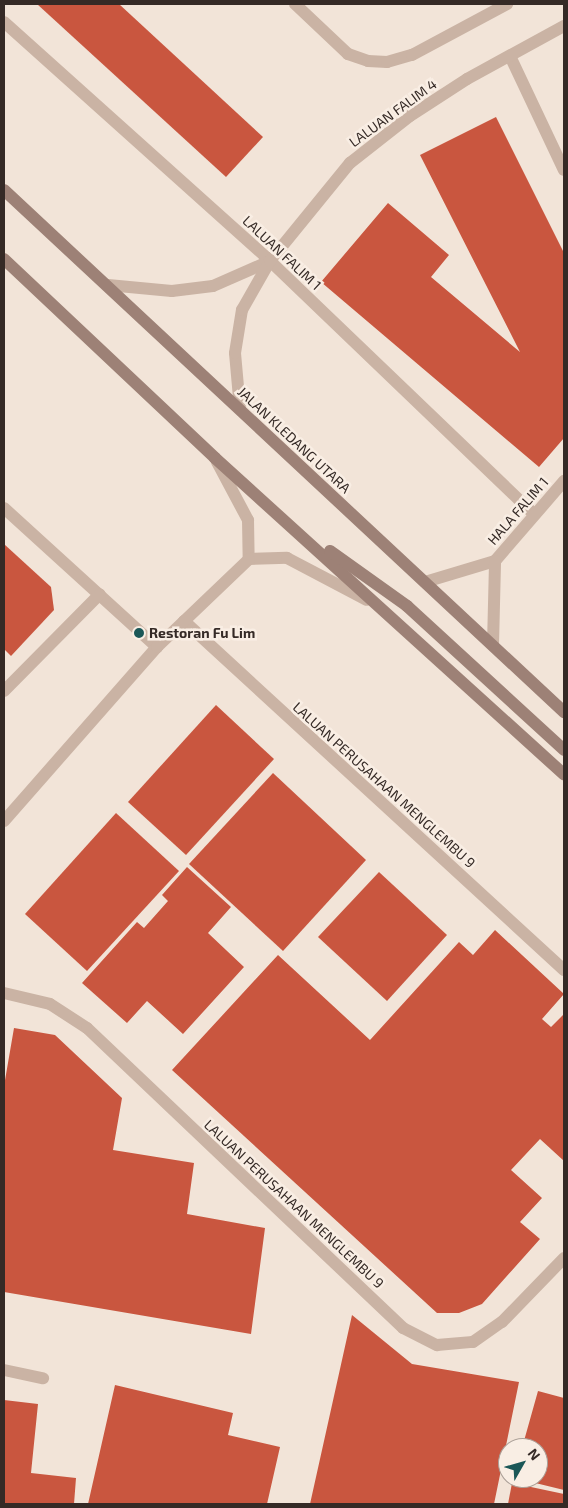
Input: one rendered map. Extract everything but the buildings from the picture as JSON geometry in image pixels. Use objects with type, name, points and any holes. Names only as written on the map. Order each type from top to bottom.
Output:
[{"type":"main road","name":"JALAN KLEDANG UTARA","points":[[4,190],[564,712]]},
{"type":"main road","points":[[4,259],[215,458],[283,517],[564,775]]},
{"type":"main road","points":[[283,517],[407,606],[564,750]]},
{"type":"street","points":[[295,4],[348,54],[368,61],[388,62],[412,55],[508,4]]},
{"type":"street","name":"LALUAN FALIM 1","points":[[4,22],[270,261],[534,514]]},
{"type":"street","name":"LALUAN FALIM 4","points":[[240,410],[235,353],[242,310],[270,261],[350,163],[410,116],[467,79],[564,26]]},
{"type":"street","points":[[510,56],[564,170]]},
{"type":"street","name":"LALUAN FALIM 4","points":[[108,285],[172,291],[213,286],[270,261]]},
{"type":"street","points":[[215,458],[248,520],[249,559]]},
{"type":"street","name":"HALA FALIM 1","points":[[425,582],[495,561],[564,481]]},
{"type":"street","points":[[4,508],[157,647]]},
{"type":"street","points":[[4,820],[157,647],[249,559],[287,558],[384,610]]},
{"type":"street","name":"HALA FALIM 1","points":[[493,645],[495,561]]},
{"type":"street","points":[[4,690],[100,594]]},
{"type":"street","name":"LALUAN PERUSAHAAN MENGLEMBU 9","points":[[184,621],[564,970]]},
{"type":"street","name":"LALUAN PERUSAHAAN MENGLEMBU 9","points":[[4,994],[50,1004],[87,1028],[403,1328],[436,1345],[473,1342],[502,1322],[564,1258]]},
{"type":"street","points":[[4,1370],[43,1378]]},
{"type":"place","name":"Restoran Fu Lim","points":[[139,633]]}]
